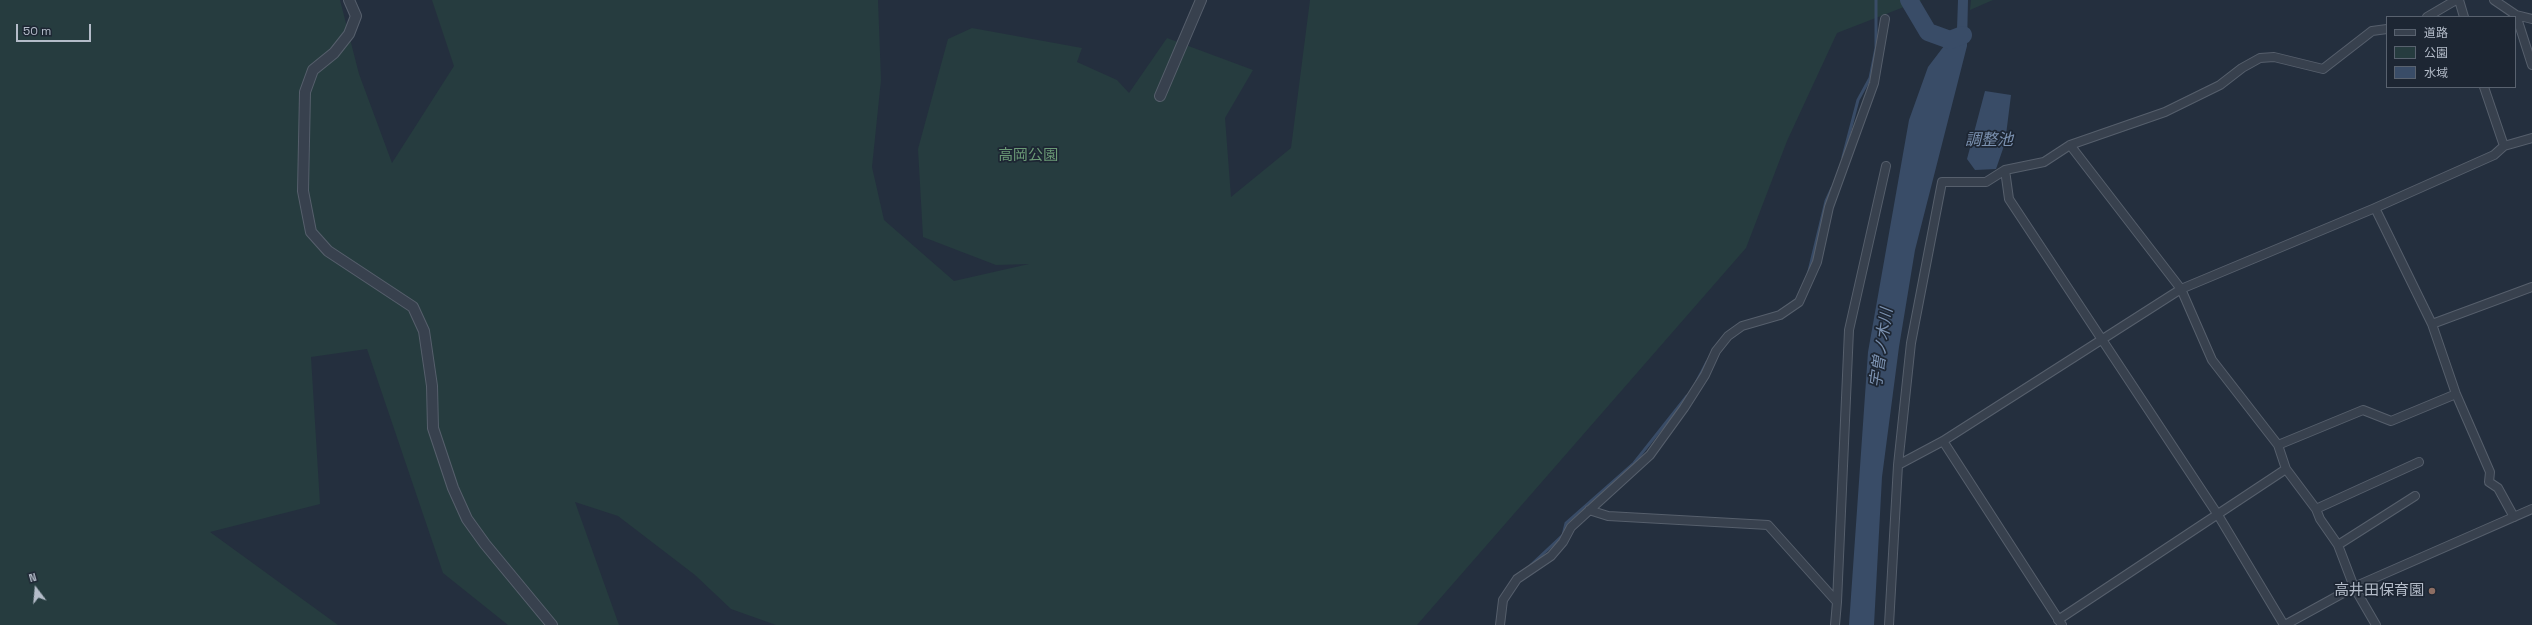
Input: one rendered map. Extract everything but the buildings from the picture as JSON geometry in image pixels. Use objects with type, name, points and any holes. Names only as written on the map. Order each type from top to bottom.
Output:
[{"type":"street","points":[[349,0],[356,16],[352,28],[334,52],[314,70],[305,92],[303,184],[311,232],[328,252],[413,307],[424,331],[432,386],[433,428],[453,488],[467,519],[552,625]]},
{"type":"street","points":[[1160,96],[1201,0]]},
{"type":"street","points":[[2429,16],[2456,0]]},
{"type":"street","points":[[2459,0],[2464,16]]},
{"type":"street","points":[[2494,0],[2516,15],[2532,20]]},
{"type":"street","points":[[2516,15],[2532,65]]},
{"type":"street","points":[[1500,625],[1503,600],[1516,579],[1551,556],[1563,542],[1571,527],[1650,455],[1705,376],[1716,351],[1728,336],[1742,326],[1780,315],[1799,302],[1817,262],[1829,207],[1874,83],[1885,18]]},
{"type":"street","points":[[1889,625],[1898,465],[1911,343],[1942,182],[1986,182],[2005,170],[2044,162],[2070,145],[2165,112],[2220,85],[2242,68],[2260,58],[2274,57],[2323,69],[2372,31],[2386,29]]},
{"type":"street","points":[[2484,88],[2504,146]]},
{"type":"street","points":[[1898,465],[1943,441],[2181,289],[2375,208],[2494,155],[2504,146],[2532,138]]},
{"type":"street","points":[[2070,145],[2181,289],[2212,360],[2278,445],[2286,469],[2316,508],[2320,519],[2338,545],[2354,587],[2376,625]]},
{"type":"street","points":[[1835,625],[1850,330],[1886,166]]},
{"type":"street","points":[[2005,170],[2009,199],[2218,515],[2288,624],[2354,587],[2532,509]]},
{"type":"street","points":[[2375,208],[2432,324],[2456,394],[2490,472],[2490,482],[2498,488],[2514,516]]},
{"type":"street","points":[[2432,324],[2532,286]]},
{"type":"street","points":[[2278,445],[2363,410],[2391,421],[2456,394]]},
{"type":"street","points":[[1943,441],[2060,622],[2286,469]]},
{"type":"street","points":[[2316,508],[2419,462]]},
{"type":"street","points":[[2338,545],[2414,496]]},
{"type":"street","points":[[1589,510],[1608,516],[1768,525],[1837,602]]},
{"type":"green space","name":"高岡公園","points":[[0,0],[340,0],[359,74],[392,163],[454,66],[432,0],[878,0],[881,80],[872,167],[884,220],[954,281],[1029,264],[996,265],[923,237],[918,149],[948,39],[972,28],[1082,48],[1077,62],[1117,80],[1129,93],[1167,38],[1253,70],[1225,118],[1231,197],[1291,148],[1310,0],[1922,0],[1837,33],[1787,141],[1746,248],[1417,625],[776,625],[731,609],[695,575],[618,516],[575,502],[619,625],[508,625],[443,573],[367,349],[311,357],[320,504],[210,532],[338,625],[0,625]]},
{"type":"green space","points":[[1971,0],[1993,0],[1970,10]]},
{"type":"water","points":[[1958,0],[1968,0],[1967,46],[1915,250],[1899,347],[1882,477],[1874,625],[1849,625],[1868,352],[1909,120],[1928,67],[1957,29]]},
{"type":"water","name":"調整池","points":[[1985,91],[2011,95],[2005,143],[1996,169],[1975,170],[1967,159]]},
{"type":"waterway","points":[[1843,157],[1858,100],[1870,78],[1876,48],[1876,0]]},
{"type":"waterway","name":"宇曽ノ木川","points":[[1909,0],[1928,32],[1950,40],[1963,35]]},
{"type":"waterway","points":[[1809,271],[1826,201],[1832,188]]},
{"type":"waterway","points":[[1697,381],[1707,362]]},
{"type":"waterway","points":[[1531,565],[1563,535],[1566,523],[1634,463],[1687,396]]},
{"type":"place","name":"高井田保育園","points":[[2432,591]]}]
